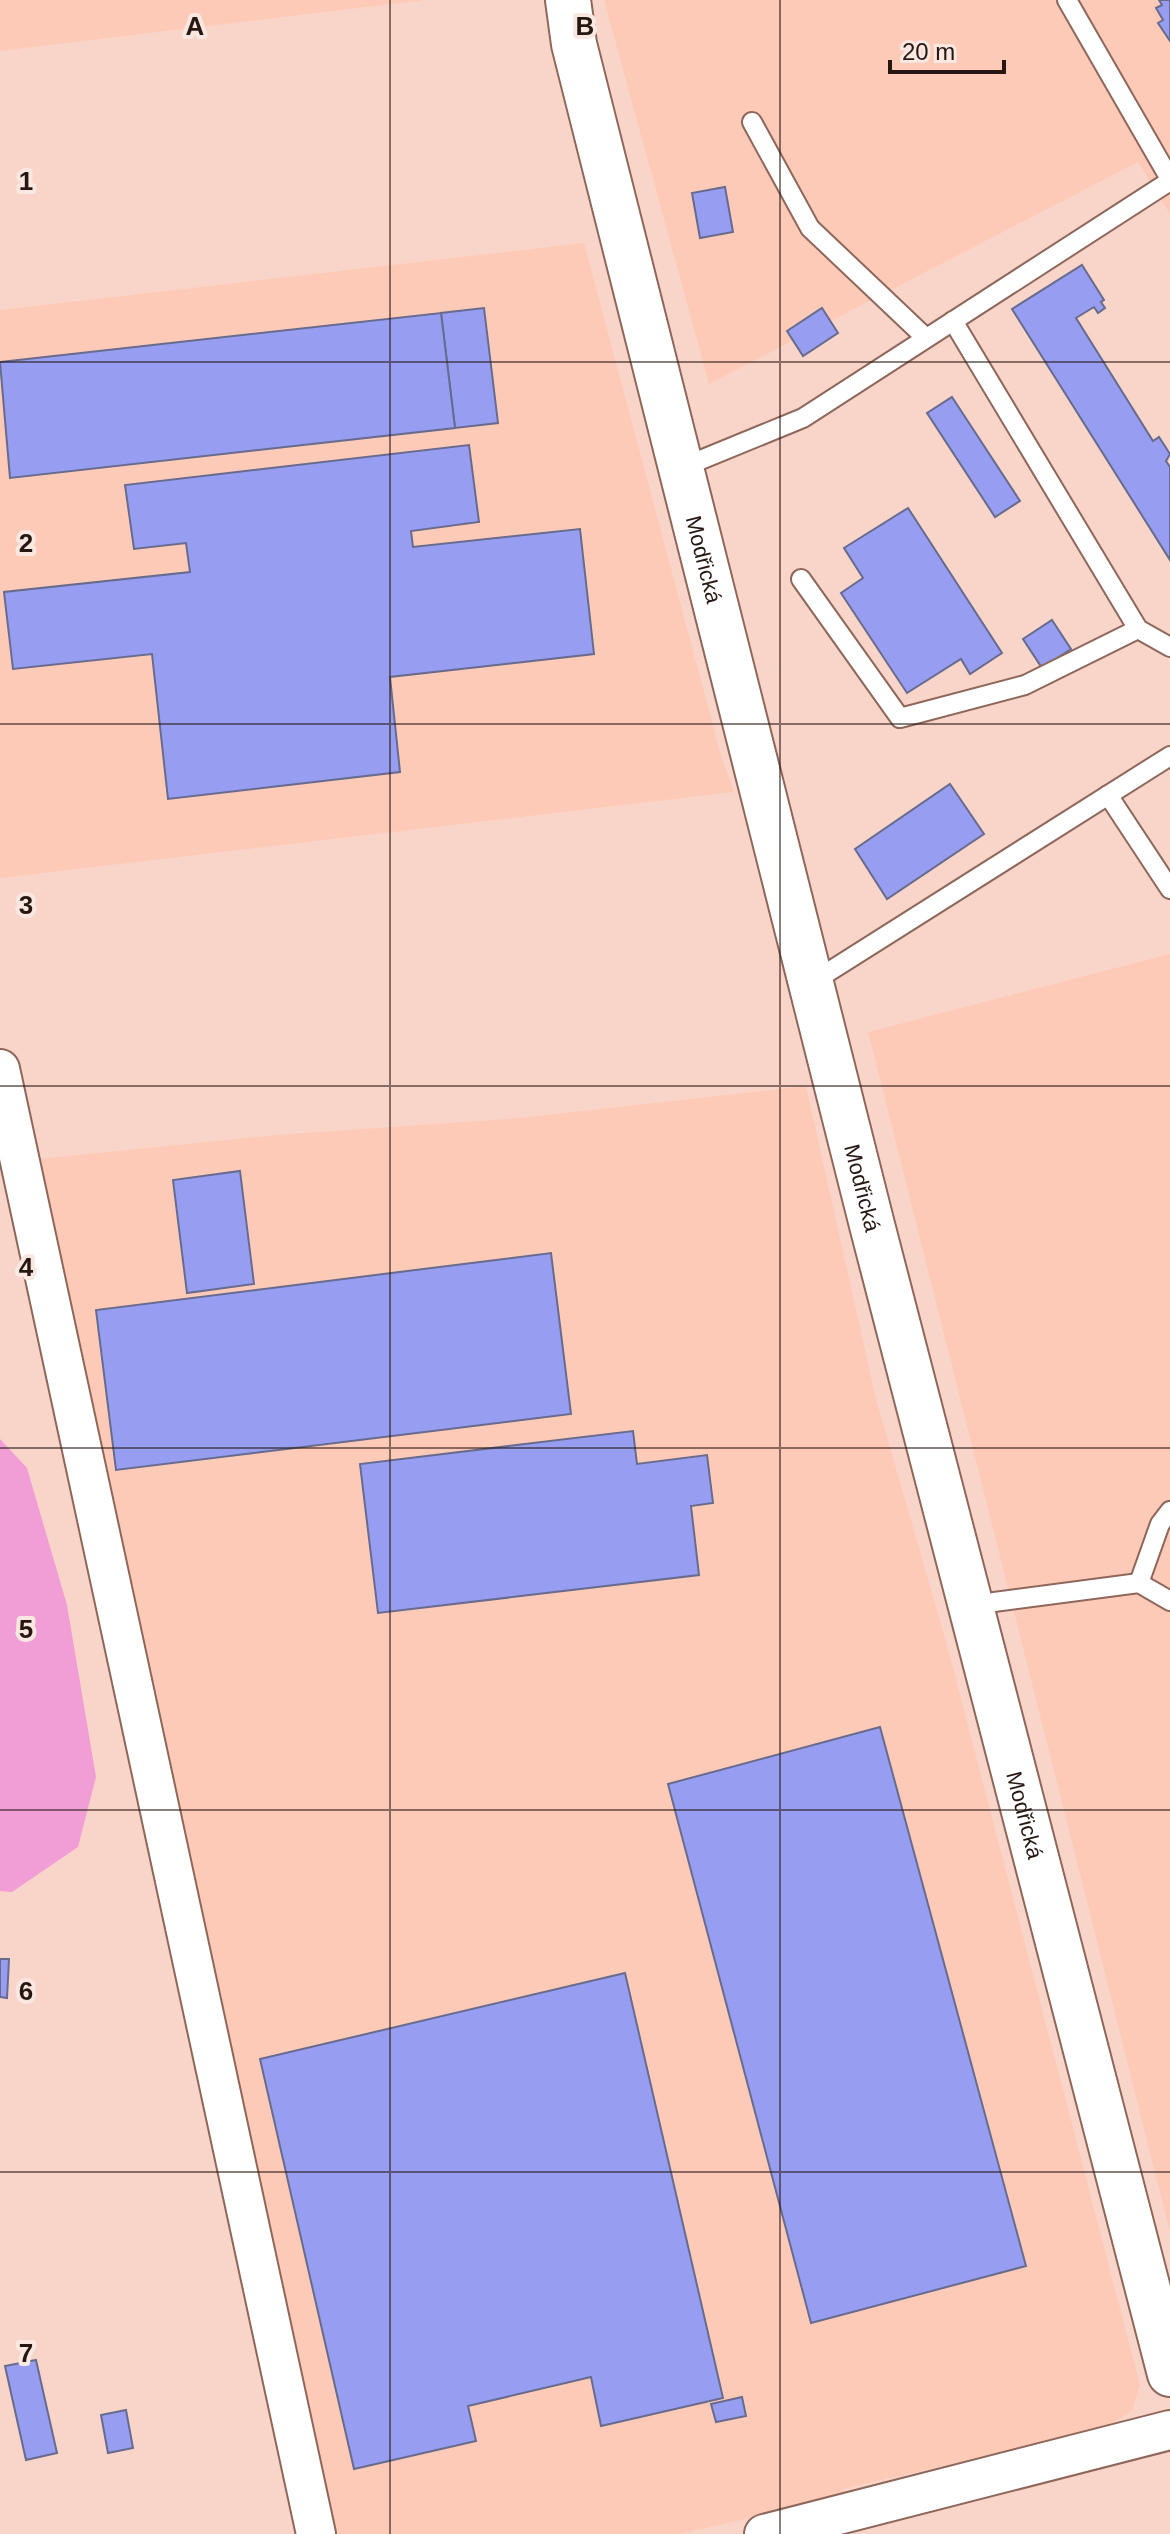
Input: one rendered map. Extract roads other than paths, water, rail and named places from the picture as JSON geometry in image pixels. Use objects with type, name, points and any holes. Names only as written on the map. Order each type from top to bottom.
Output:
[{"type":"street","name":"Modřická","points":[[568,0],[578,59],[811,983],[1170,2374]]},
{"type":"street","points":[[0,1069],[316,2534]]},
{"type":"street","points":[[764,2534],[1170,2430]]},
{"type":"lane","points":[[681,468],[803,418],[1170,180],[1067,0]]},
{"type":"lane","points":[[752,122],[810,228],[926,338]]},
{"type":"lane","points":[[953,321],[1138,629],[1170,647]]},
{"type":"lane","points":[[801,579],[900,718],[1025,685],[1138,629]]},
{"type":"lane","points":[[811,983],[1170,756]]},
{"type":"lane","points":[[1108,795],[1170,889]]},
{"type":"lane","points":[[1139,1583],[1160,1524],[1170,1511]]},
{"type":"lane","points":[[971,1605],[1139,1583],[1170,1601]]}]
